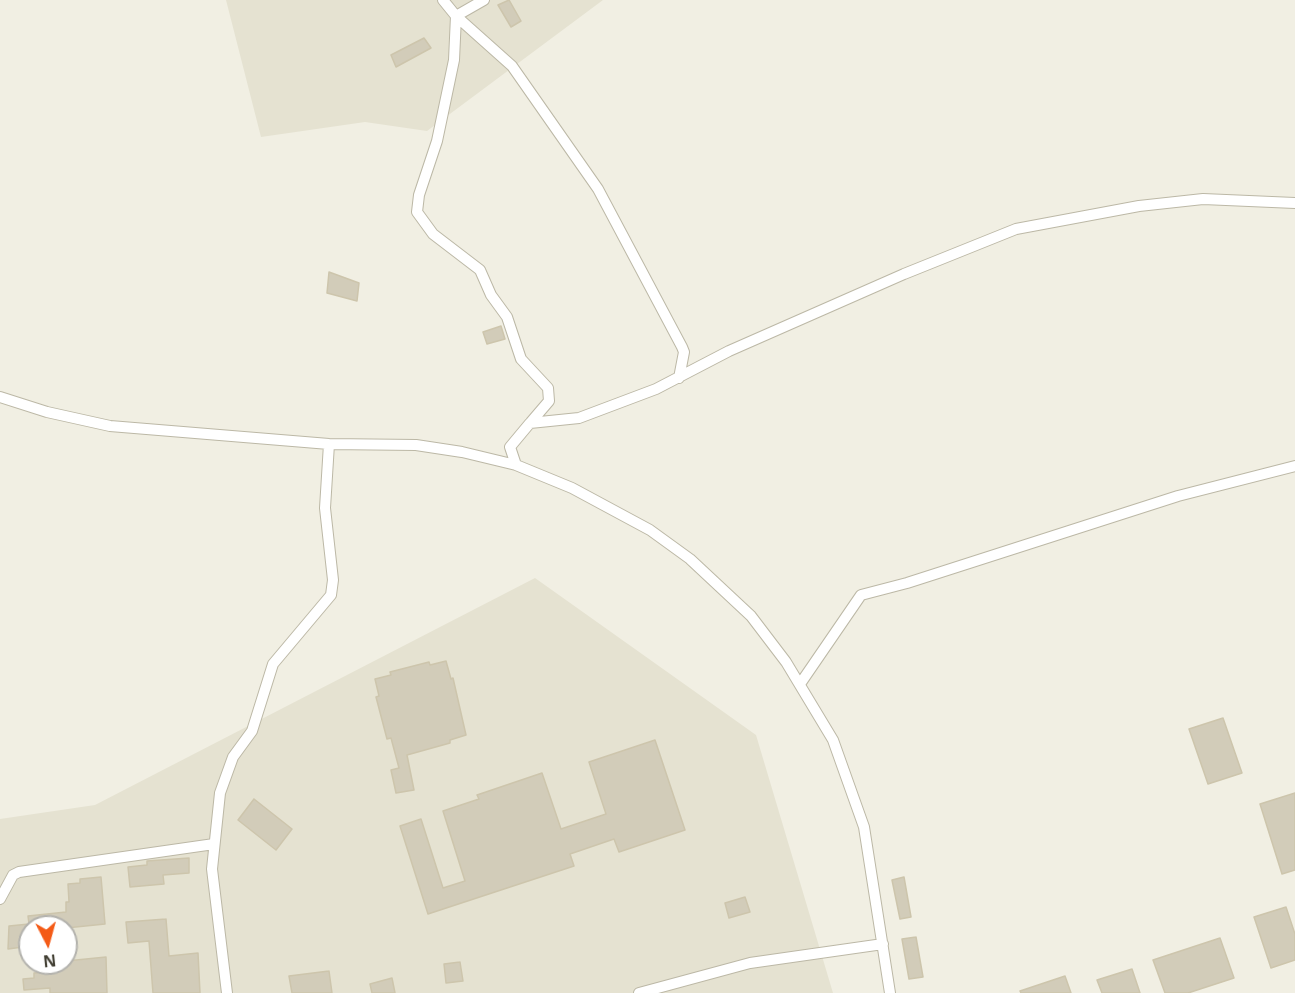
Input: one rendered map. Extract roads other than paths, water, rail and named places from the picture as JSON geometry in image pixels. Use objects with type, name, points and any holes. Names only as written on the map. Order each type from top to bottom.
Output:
[{"type":"street","points":[[443,0],[456,16],[512,66],[598,189],[682,347],[684,352],[678,378]]},
{"type":"street","points":[[456,16],[484,0]]},
{"type":"street","points":[[456,16],[453,60],[436,141],[419,195],[417,212],[433,234],[480,270],[491,296],[510,323],[521,359],[548,388],[549,401],[510,447],[516,465]]},
{"type":"street","points":[[530,423],[591,414],[678,378],[729,351],[904,274],[1024,226],[1139,206],[1203,199],[1295,202]]},
{"type":"street","points":[[0,397],[47,412],[110,426],[329,444],[416,445],[462,452],[516,465],[614,509],[650,530],[690,559],[751,616],[800,684],[833,740],[854,793],[870,856],[890,993]]},
{"type":"street","points":[[227,993],[213,896],[214,844],[220,793],[233,757],[252,731],[273,664],[331,595],[333,580],[325,508],[329,444]]},
{"type":"street","points":[[800,684],[861,595],[907,583],[1178,495],[1295,466]]},
{"type":"street","points":[[0,899],[13,875],[19,872],[214,844]]},
{"type":"street","points":[[639,993],[760,961],[883,944]]}]
